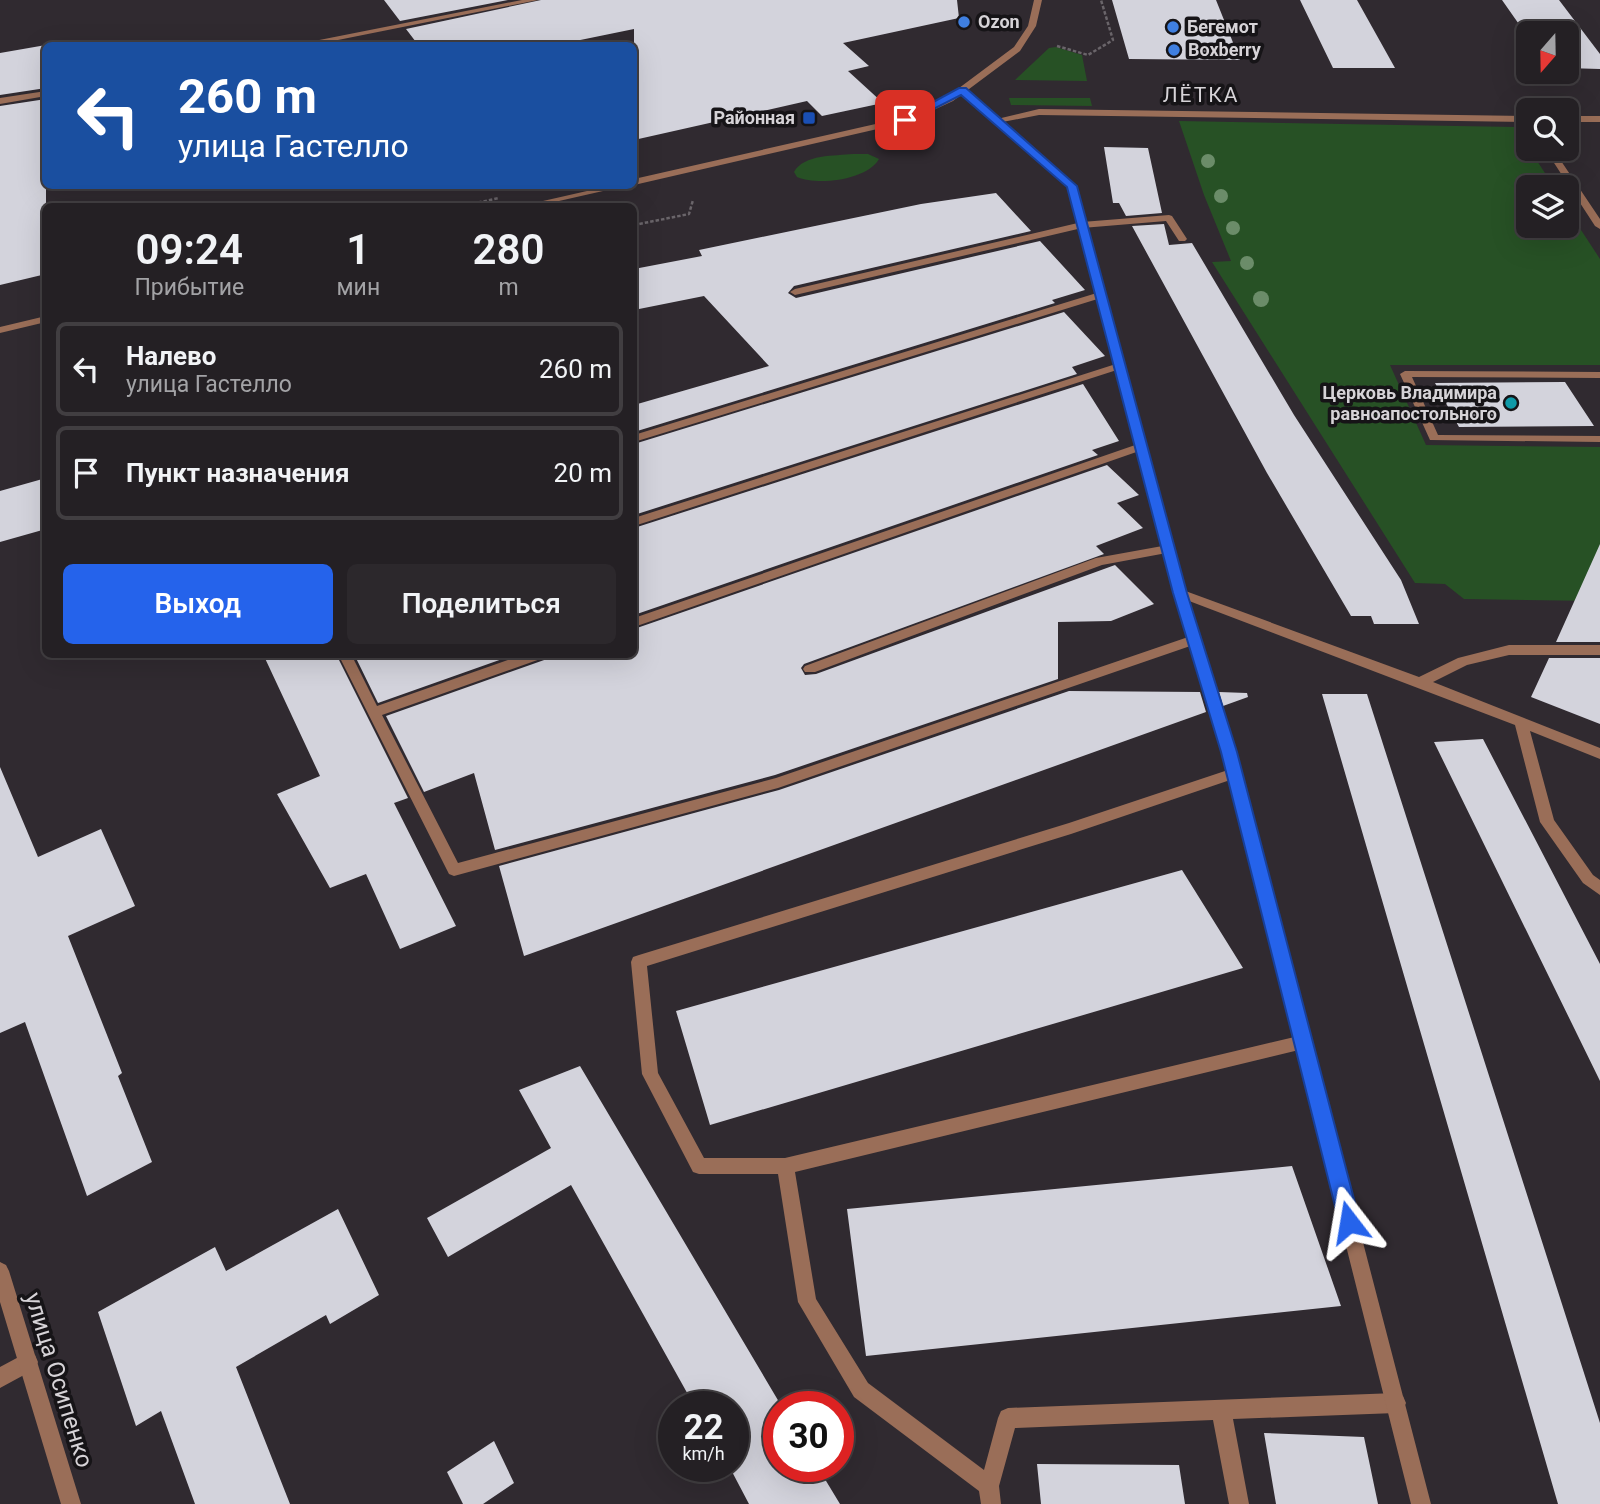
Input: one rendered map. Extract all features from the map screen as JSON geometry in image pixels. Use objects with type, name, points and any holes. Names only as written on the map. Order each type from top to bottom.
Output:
[{"type":"street","points":[[314,42],[534,0]]},
{"type":"street","points":[[637,181],[905,120],[962,90],[1017,49],[1032,26],[1038,0]]},
{"type":"street","points":[[962,90],[1072,186],[1180,593],[1234,773],[1422,1504]]},
{"type":"street","points":[[0,101],[42,94]]},
{"type":"street","points":[[998,120],[1039,112],[1516,119]]},
{"type":"street","points":[[1579,119],[1600,119]]},
{"type":"street","points":[[1557,161],[1600,226]]},
{"type":"street","points":[[540,203],[606,189]]},
{"type":"street","points":[[795,292],[1082,225],[1168,218],[1182,239]]},
{"type":"street","points":[[637,438],[1100,295]]},
{"type":"street","points":[[0,330],[42,320]]},
{"type":"street","points":[[637,521],[1119,366]]},
{"type":"street","points":[[1600,375],[1405,374],[1434,438],[1600,439]]},
{"type":"street","points":[[637,622],[1141,447]]},
{"type":"street","points":[[810,668],[1100,561],[1168,549]]},
{"type":"street","points":[[1180,593],[1421,682],[1600,754]]},
{"type":"street","points":[[346,658],[454,870],[778,783],[1195,640]]},
{"type":"street","points":[[1421,682],[1463,661],[1509,650],[1600,650]]},
{"type":"street","points":[[374,712],[529,658]]},
{"type":"street","points":[[1521,722],[1547,822],[1588,879],[1600,890]]},
{"type":"street","points":[[1234,773],[1058,832],[639,962],[650,1074],[699,1167],[785,1166],[1303,1042]]},
{"type":"street","points":[[785,1166],[807,1302],[861,1390],[990,1495],[1008,1418],[1396,1403]]},
{"type":"street","name":"улица Осипенко","points":[[0,1271],[71,1504]]},
{"type":"street","points":[[0,1378],[28,1362]]},
{"type":"street","points":[[1221,1410],[1239,1504]]},
{"type":"green space","points":[[1056,47],[1082,55],[1087,81],[1015,80],[1049,48]]},
{"type":"green space","points":[[1009,98],[1090,98],[1092,106],[1011,105]]},
{"type":"green space","points":[[1179,121],[1515,127],[1516,161],[1537,161],[1546,175],[1516,175],[1516,238],[1579,238],[1579,227],[1600,259],[1600,365],[1390,365],[1426,445],[1600,447],[1600,601],[1464,599],[1445,584],[1415,583],[1212,262],[1231,261],[1204,195]]},
{"type":"green space","points":[[868,154],[879,159],[864,172],[829,181],[806,180],[797,177],[794,172],[812,159]]},
{"type":"building","points":[[384,0],[508,0],[400,21]]},
{"type":"building","points":[[541,0],[957,0],[959,18],[843,43],[869,66],[848,71],[883,103],[822,116],[807,101],[637,139],[637,42],[634,42],[634,29],[571,42],[416,42],[406,29]]},
{"type":"building","name":"Бегемот","points":[[1112,0],[1216,0],[1240,60],[1129,59]]},
{"type":"building","points":[[1300,0],[1357,0],[1395,68],[1333,68]]},
{"type":"building","points":[[1502,0],[1559,0],[1575,21],[1517,21]]},
{"type":"building","points":[[1579,26],[1600,54],[1600,69],[1579,68]]},
{"type":"building","points":[[42,46],[42,89],[0,95],[0,53]]},
{"type":"building","points":[[42,100],[42,189],[46,189],[46,203],[42,203],[42,275],[0,285],[0,106]]},
{"type":"building","points":[[1104,147],[1148,148],[1162,213],[1126,216],[1119,203],[1113,203]]},
{"type":"building","points":[[996,193],[1031,231],[794,286],[788,293],[796,298],[1040,241],[1085,290],[1052,300],[1055,303],[637,431],[637,404],[769,366],[704,296],[637,309],[637,268],[702,256],[699,250],[921,204]]},
{"type":"building","points":[[1164,224],[1169,245],[1192,243],[1294,415],[1401,580],[1419,624],[1374,624],[1371,616],[1351,616],[1267,473],[1132,226]]},
{"type":"building","points":[[1064,312],[1105,356],[1072,367],[1077,374],[637,514],[637,443]]},
{"type":"building","name":"Церковь Владимира равноапостольного","points":[[1565,382],[1594,426],[1459,427],[1435,383]]},
{"type":"building","points":[[1083,384],[1119,441],[1092,450],[1098,455],[637,614],[637,527]]},
{"type":"building","points":[[1107,465],[1139,495],[1117,503],[1143,528],[1096,546],[1104,554],[804,664],[801,668],[805,675],[816,674],[1115,565],[1154,604],[1111,621],[1058,622],[1058,679],[775,775],[495,850],[474,773],[424,792],[386,716],[547,658],[637,658],[637,628]]},
{"type":"building","points":[[42,479],[42,530],[0,542],[0,491]]},
{"type":"building","points":[[1600,544],[1600,642],[1556,642]]},
{"type":"building","points":[[265,658],[338,658],[408,798],[394,803],[456,926],[400,949],[366,874],[330,888],[277,794],[320,776]]},
{"type":"building","points":[[356,658],[505,658],[378,703]]},
{"type":"building","points":[[1549,658],[1600,658],[1600,724],[1531,697]]},
{"type":"building","points":[[1069,691],[1200,692],[1206,712],[524,956],[499,866],[779,790]]},
{"type":"building","points":[[1219,692],[1247,693],[1248,697],[1223,706]]},
{"type":"building","points":[[1322,694],[1367,694],[1600,1423],[1600,1504],[1558,1504]]},
{"type":"building","points":[[1483,739],[1600,964],[1600,1081],[1434,742]]},
{"type":"building","points":[[0,767],[38,857],[101,829],[135,906],[68,936],[122,1073],[118,1076],[152,1162],[87,1196],[25,1022],[0,1033]]},
{"type":"building","points":[[1182,870],[1243,968],[710,1125],[676,1011]]},
{"type":"building","points":[[580,1066],[773,1391],[763,1391],[763,1482],[827,1482],[840,1504],[749,1504],[737,1482],[749,1482],[749,1391],[686,1391],[571,1185],[448,1257],[427,1218],[551,1148],[519,1090]]},
{"type":"building","points":[[1292,1166],[1341,1306],[866,1356],[847,1209]]},
{"type":"building","points":[[338,1209],[379,1295],[330,1324],[326,1315],[236,1367],[290,1504],[195,1504],[161,1411],[136,1426],[98,1312],[215,1247],[226,1271]]},
{"type":"building","points":[[1264,1433],[1364,1437],[1378,1504],[1276,1504]]},
{"type":"building","points":[[494,1441],[514,1483],[483,1504],[463,1504],[447,1472]]},
{"type":"building","points":[[1037,1464],[1179,1465],[1185,1504],[1041,1504]]},
{"type":"place","name":"Ozon","points":[[964,22]]},
{"type":"place","name":"Бегемот","points":[[1173,27]]},
{"type":"place","name":"Boxberry","points":[[1174,50]]},
{"type":"place","name":"Районная","points":[[809,118]]},
{"type":"place","name":"Церковь Владимира равноапостольного","points":[[1511,403]]},
{"type":"district","name":"ЛЁТКА","points":[[1201,95]]},
{"type":"route","points":[[905,120],[950,99],[962,90],[1072,186],[1180,593],[1229,752],[1349,1222]]}]
